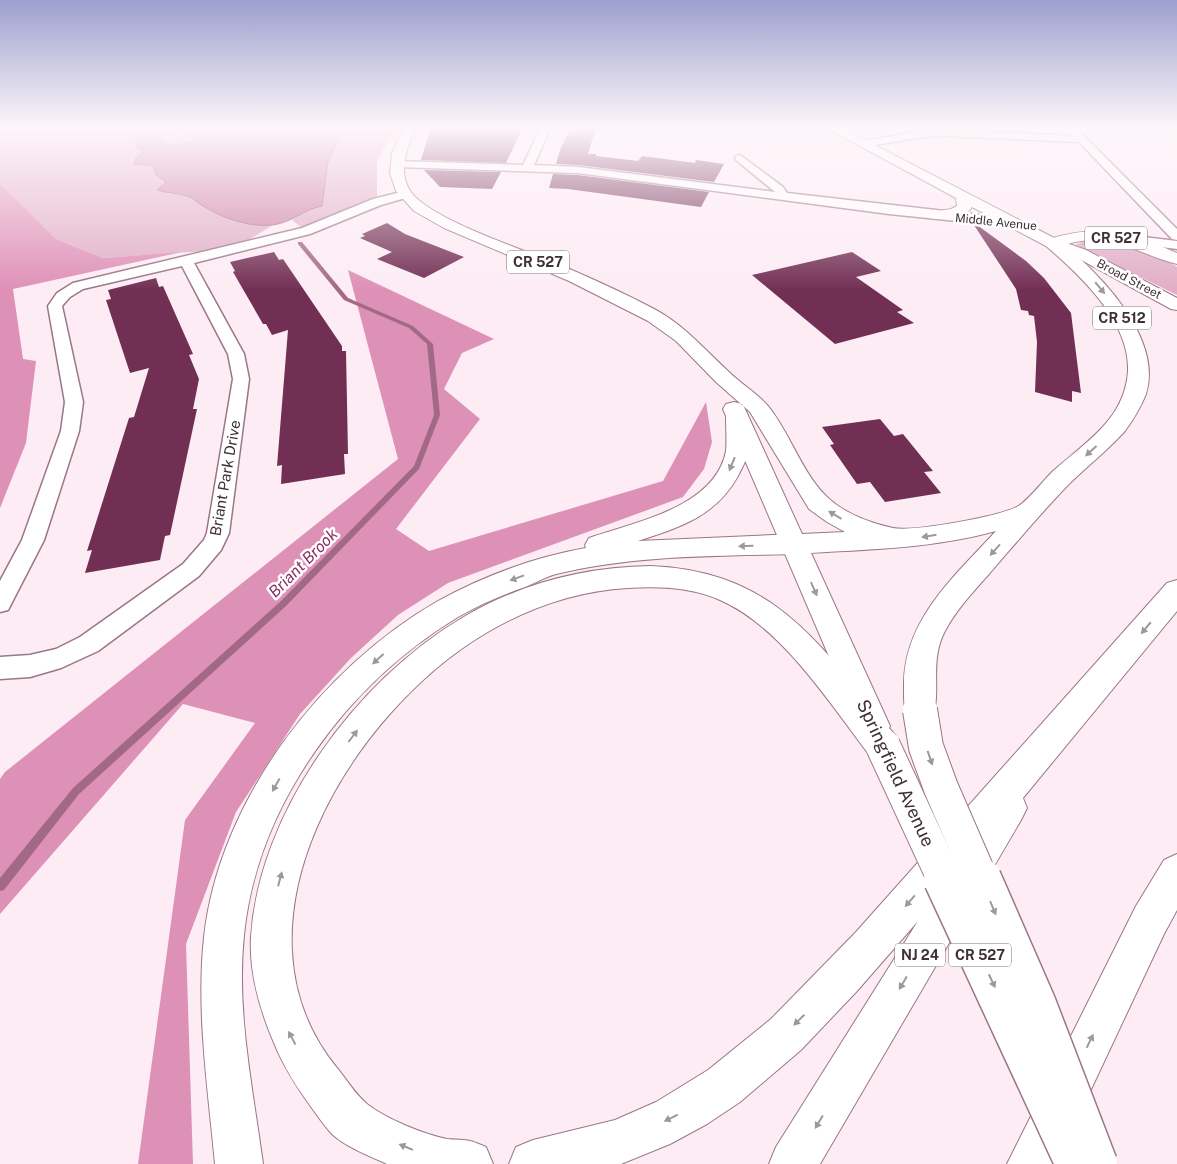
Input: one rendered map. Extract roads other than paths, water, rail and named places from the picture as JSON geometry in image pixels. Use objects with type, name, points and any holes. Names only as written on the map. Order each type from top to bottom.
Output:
[{"type":"main road","points":[[399,181],[405,195]]},
{"type":"main road","name":"Broad Street","points":[[935,181],[1052,243],[1080,253],[1177,305]]},
{"type":"main road","name":"Springfield Avenue","points":[[405,195],[423,211],[436,219],[593,285],[657,318],[694,346],[724,379],[751,399],[762,413],[818,503],[826,510],[860,528],[896,538]]},
{"type":"main road","points":[[937,215],[954,213],[964,208],[965,202],[961,195]]},
{"type":"main road","name":"Middle Avenue","points":[[1016,223],[1108,236]]},
{"type":"main road","name":"CR 527","points":[[1052,243],[1082,235],[1108,236],[1135,243],[1177,259]]},
{"type":"main road","name":"Broad Street","points":[[1027,513],[1061,478],[1114,430],[1125,416],[1133,397],[1138,376],[1130,334],[1115,307],[1083,268],[1052,243]]},
{"type":"main road","name":"Springfield Avenue","points":[[724,379],[737,416],[883,746],[1077,1164]]},
{"type":"main road","points":[[239,1164],[222,996],[224,935],[230,900],[249,837],[282,773],[322,716],[349,687],[397,643],[438,614],[506,582],[555,564],[608,541],[663,523],[693,509],[714,494],[726,477],[737,452],[737,416]]},
{"type":"main road","points":[[555,564],[637,552],[694,547],[924,538],[966,530],[1027,513]]},
{"type":"main road","points":[[1027,513],[950,599],[938,618],[925,643],[920,676],[920,710],[926,747],[941,788],[1035,1005],[1096,1164]]},
{"type":"main road","points":[[469,1164],[444,1162],[387,1140],[351,1120],[316,1078],[289,1033],[275,984],[271,937],[278,884],[295,830],[318,787],[343,749],[369,715],[402,681],[430,655],[467,630],[504,608],[538,594],[599,580],[640,576],[678,577],[714,586],[741,598],[774,618],[799,642],[883,746]]},
{"type":"main road","name":"NJ 24","points":[[793,1164],[1046,746],[1177,591]]},
{"type":"main road","points":[[533,1164],[585,1153],[639,1134],[690,1109],[737,1076],[779,1039],[844,975],[1046,746]]},
{"type":"main road","points":[[1031,1164],[1150,920],[1177,873]]},
{"type":"street","name":"Middle Avenue","points":[[670,181],[937,215],[1016,223]]},
{"type":"street","points":[[769,181],[779,189],[783,196]]},
{"type":"street","points":[[1123,181],[1177,236]]},
{"type":"street","points":[[0,603],[33,540],[74,415],[74,402],[55,306],[57,301],[66,292],[78,286],[306,231],[378,202],[405,195]]},
{"type":"street","name":"Middle Avenue","points":[[1108,236],[1177,245]]},
{"type":"street","name":"Briant Park Drive","points":[[0,668],[30,666],[60,658],[89,644],[192,570],[208,552],[218,533],[242,379],[236,354],[186,261]]},
{"type":"waterway","name":"Briant Brook","points":[[0,886],[76,791],[283,604],[417,467],[437,415],[430,344],[411,327],[346,299],[300,243]]}]
